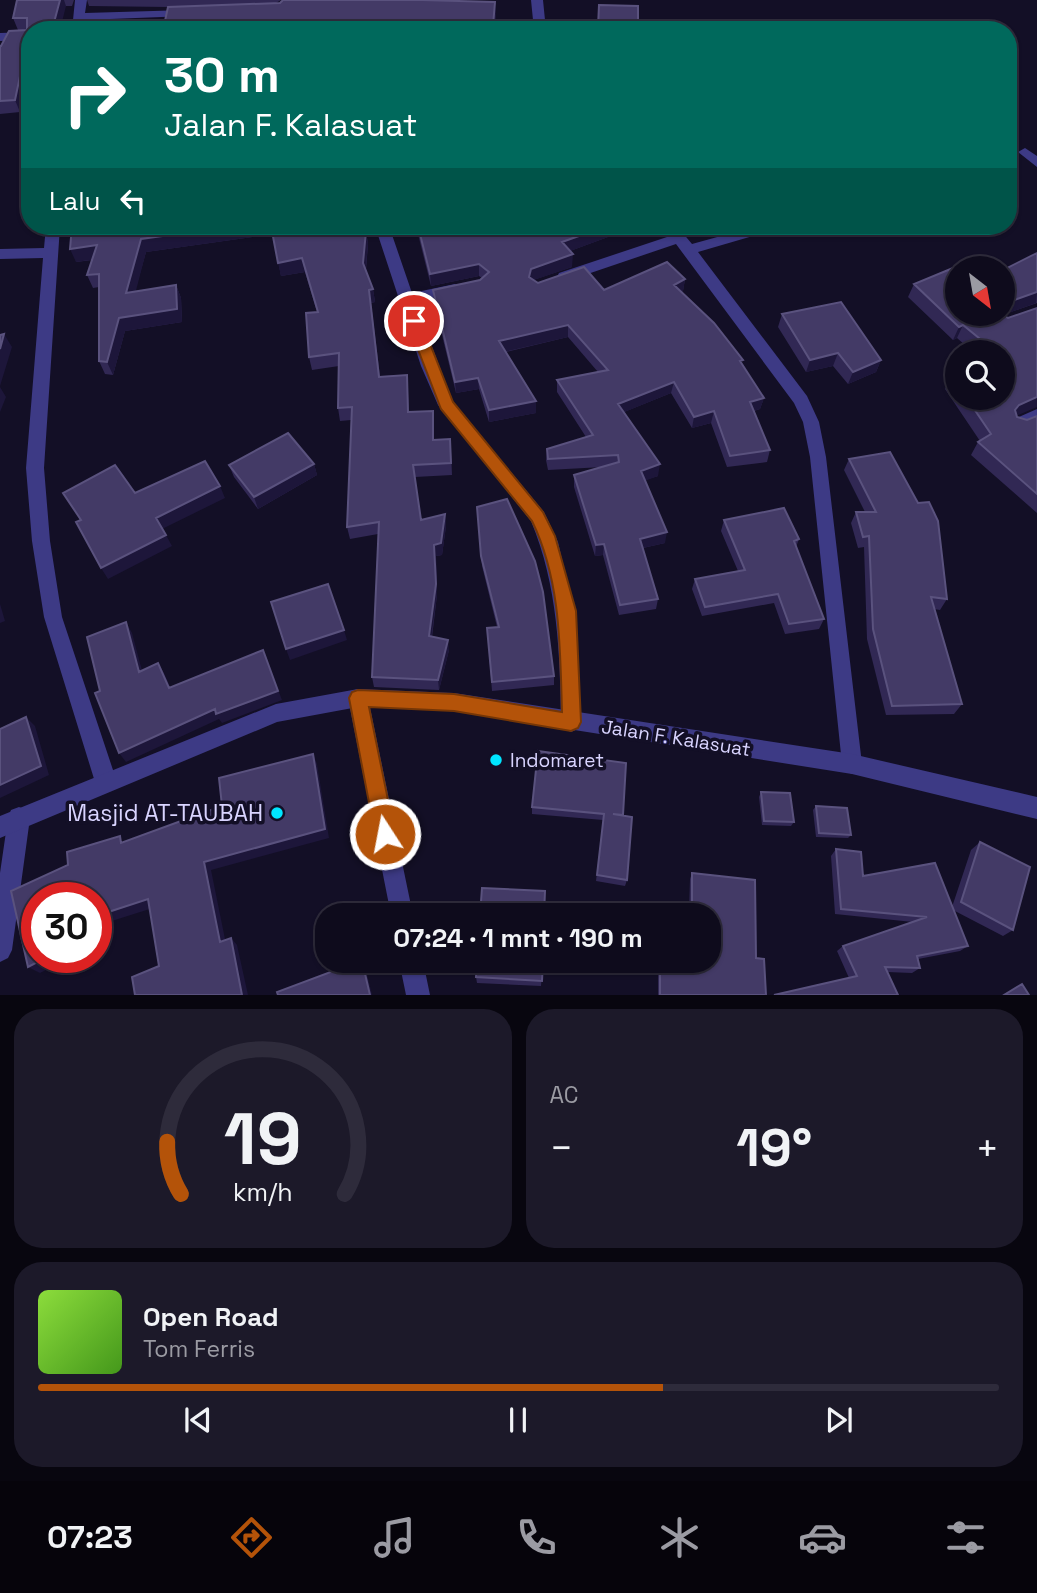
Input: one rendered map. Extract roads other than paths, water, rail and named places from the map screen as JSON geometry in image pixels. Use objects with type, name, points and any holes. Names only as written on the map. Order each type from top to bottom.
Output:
[{"type":"street","points":[[78,21],[81,0]]},
{"type":"street","points":[[537,0],[539,21]]},
{"type":"street","points":[[104,21],[207,13]]},
{"type":"street","points":[[0,37],[21,36]]},
{"type":"street","points":[[1026,152],[1037,163]]},
{"type":"street","points":[[52,235],[35,468],[41,541],[53,617],[106,782]]},
{"type":"street","points":[[385,235],[446,405],[538,517],[547,536],[567,611],[571,722]]},
{"type":"street","points":[[548,283],[680,238],[703,235]]},
{"type":"street","points":[[680,238],[801,400],[811,422],[825,506],[852,764]]},
{"type":"street","points":[[0,254],[50,253]]},
{"type":"street","points":[[407,299],[467,287]]},
{"type":"street","points":[[1018,424],[1037,415]]},
{"type":"street","points":[[358,698],[400,903]]},
{"type":"street","name":"Jalan F. Kalasuat","points":[[10,823],[276,713],[358,698],[454,702],[852,764],[1037,808]]},
{"type":"street","points":[[0,950],[10,823]]},
{"type":"street","points":[[413,973],[418,995]]},
{"type":"place","name":"Indomaret","points":[[496,760]]},
{"type":"place","name":"Masjid AT-TAUBAH","points":[[277,813]]}]
